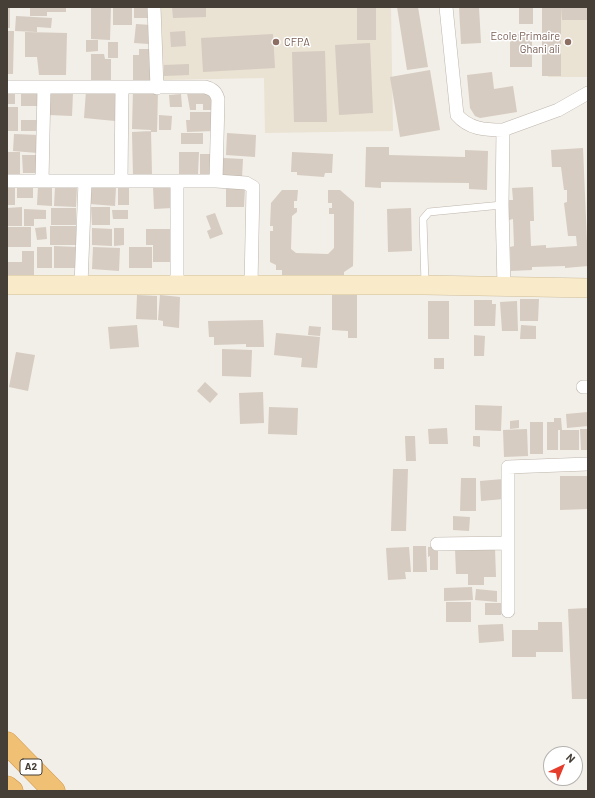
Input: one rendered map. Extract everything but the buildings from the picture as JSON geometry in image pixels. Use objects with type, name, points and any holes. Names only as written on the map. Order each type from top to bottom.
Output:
[{"type":"highway","name":"A2","points":[[7,743],[54,791]]},
{"type":"highway","points":[[7,786],[12,791]]},
{"type":"main road","points":[[7,285],[504,286],[588,288]]},
{"type":"street","points":[[154,7],[157,88]]},
{"type":"street","points":[[446,7],[457,115],[464,122],[486,130],[503,130],[558,110],[588,93]]},
{"type":"street","points":[[7,87],[205,87],[216,93],[218,99],[216,181]]},
{"type":"street","points":[[42,180],[44,88]]},
{"type":"street","points":[[121,181],[122,88]]},
{"type":"street","points":[[503,130],[502,205],[504,286]]},
{"type":"street","points":[[7,181],[216,181],[246,183],[253,187],[251,285]]},
{"type":"street","points":[[81,285],[85,181]]},
{"type":"street","points":[[177,181],[177,285]]},
{"type":"street","points":[[508,611],[508,467],[588,464]]},
{"type":"street","points":[[437,544],[508,543]]},
{"type":"lane","points":[[425,286],[423,219],[429,212],[502,205]]},
{"type":"shaded area","name":"CFPA","points":[[161,7],[391,7],[393,131],[265,133],[264,78],[162,80]]},
{"type":"shaded area","name":"Ecole Primaire Ghani ali","points":[[547,7],[588,7],[588,77],[548,77]]},
{"type":"place","name":"CFPA","points":[[276,42]]},
{"type":"place","name":"Ecole Primaire Ghani ali","points":[[568,42]]}]
